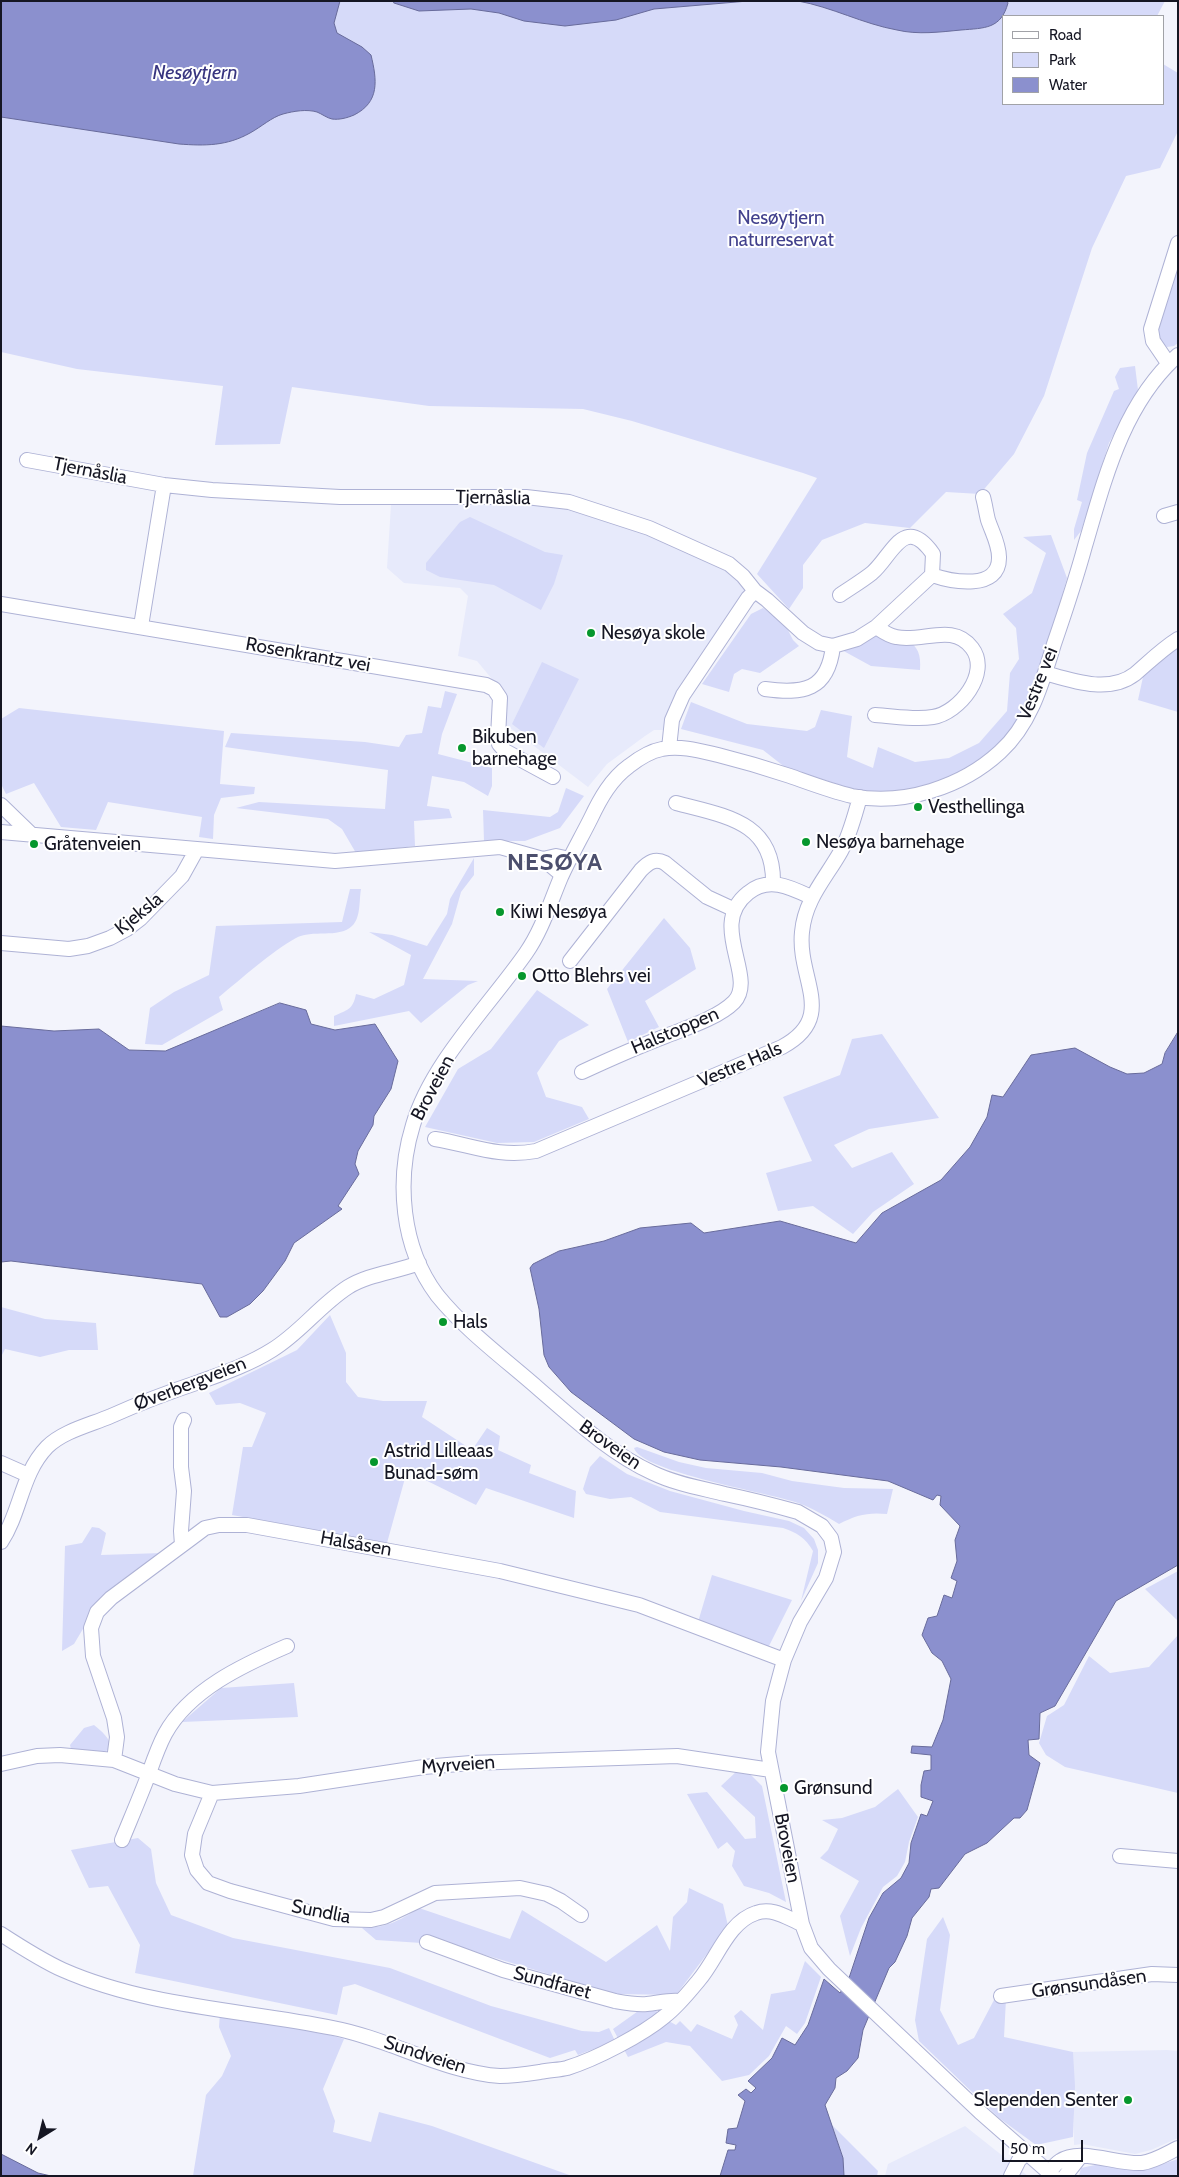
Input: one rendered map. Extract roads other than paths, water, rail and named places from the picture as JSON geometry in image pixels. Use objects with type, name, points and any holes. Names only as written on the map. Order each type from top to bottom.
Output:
[{"type":"street","points":[[1173,359],[1153,341],[1151,328],[1178,243]]},
{"type":"street","name":"Vestre vei","points":[[562,875],[602,798],[621,772],[657,750],[669,748],[694,750],[722,756],[860,797],[889,797],[926,792],[951,783],[978,769],[1000,752],[1019,730],[1033,705],[1114,454],[1135,408],[1173,359]]},
{"type":"street","name":"Tjernåslia","points":[[27,460],[164,485],[290,495],[526,497],[569,502],[649,528],[711,554],[729,564],[744,576],[755,591],[803,633],[819,643],[833,646]]},
{"type":"street","points":[[141,626],[164,485]]},
{"type":"street","points":[[932,575],[959,582],[974,581],[989,578],[996,569],[1000,558],[998,546],[987,519],[983,497]]},
{"type":"street","points":[[1164,516],[1178,512]]},
{"type":"street","points":[[764,689],[786,692],[804,690],[817,684],[826,675],[831,662],[833,646],[857,639],[876,627],[932,575],[933,554],[921,540],[901,539],[893,545],[872,572],[840,595]]},
{"type":"street","points":[[669,748],[672,720],[683,695],[748,598],[755,591]]},
{"type":"street","name":"Rosenkrantz vei","points":[[1,604],[486,685],[494,689],[500,698],[499,744],[505,751],[553,777]]},
{"type":"street","points":[[875,715],[926,718],[948,711],[956,706],[974,683],[978,668],[973,648],[957,636],[944,634],[897,638],[876,627]]},
{"type":"street","points":[[1045,672],[1104,685],[1119,682],[1133,675],[1178,639]]},
{"type":"street","name":"Vestre Hals","points":[[435,1139],[492,1153],[536,1152],[791,1042],[807,1027],[811,1019],[812,1007],[802,951],[803,920],[812,896],[842,850],[860,797]]},
{"type":"street","points":[[676,803],[732,819],[759,835],[770,856],[773,883]]},
{"type":"street","points":[[1,805],[31,834]]},
{"type":"street","points":[[1,832],[335,861],[500,847],[543,859],[562,875]]},
{"type":"street","name":"Kjeksla","points":[[1,943],[69,949],[88,946],[110,938],[140,919],[182,876],[197,849]]},
{"type":"street","points":[[543,859],[556,856],[570,859]]},
{"type":"street","points":[[570,961],[641,870],[652,861],[666,863],[707,896],[733,909],[752,889],[765,884],[773,883],[812,896]]},
{"type":"street","name":"Broveien","points":[[562,875],[548,911],[529,948],[440,1069],[414,1118],[407,1148],[404,1192],[408,1228],[419,1263],[436,1294],[467,1326],[614,1452],[661,1477],[692,1487],[798,1512],[822,1526],[831,1538],[833,1546],[830,1568],[798,1626],[784,1660],[773,1700],[768,1738],[771,1770],[802,1924],[814,1952],[829,1969],[898,2036],[1026,2154],[1051,2174]]},
{"type":"street","name":"Halstoppen","points":[[582,1072],[700,1022],[726,1009],[735,1001],[740,991],[741,980],[732,940],[733,909]]},
{"type":"street","name":"Øverbergveien","points":[[1,1542],[13,1522],[28,1475],[48,1446],[60,1436],[137,1404],[249,1363],[296,1334],[328,1302],[349,1286],[371,1277],[397,1271],[419,1263]]},
{"type":"street","points":[[182,1545],[181,1531],[184,1491],[181,1467],[181,1427],[184,1420]]},
{"type":"street","points":[[1,1463],[28,1475]]},
{"type":"street","name":"Halsåsen","points":[[114,1760],[117,1737],[114,1718],[92,1656],[90,1628],[97,1612],[110,1598],[205,1528],[219,1525],[247,1525],[500,1571],[639,1605],[784,1660]]},
{"type":"street","points":[[122,1840],[165,1733],[188,1705],[213,1684],[262,1656],[287,1646]]},
{"type":"street","name":"Myrveien","points":[[1,1764],[37,1756],[114,1760],[175,1784],[212,1793],[299,1786],[424,1767],[477,1763],[677,1756],[771,1770]]},
{"type":"street","name":"Sundlia","points":[[212,1793],[195,1834],[192,1855],[197,1870],[208,1883],[230,1891],[334,1919],[371,1920],[384,1917],[435,1893],[520,1888],[547,1894],[561,1901],[582,1916]]},
{"type":"street","points":[[1120,1856],[1178,1861]]},
{"type":"street","name":"Sundveien","points":[[1,1934],[40,1959],[64,1970],[138,1995],[334,2028],[372,2037],[444,2063],[500,2076],[566,2068],[612,2048],[666,2016],[700,1979],[741,1921],[754,1913],[763,1911],[777,1912],[802,1924]]},
{"type":"street","name":"Sundfaret","points":[[428,1942],[503,1970],[615,2001],[648,2004],[671,2000],[680,2001]]},
{"type":"street","name":"Grønsundåsen","points":[[1001,1996],[1152,1974],[1178,1976]]},
{"type":"street","points":[[1051,2174],[1058,2162],[1080,2156],[1144,2162],[1151,2161],[1178,2148]]},
{"type":"street","points":[[1011,2176],[1019,2160],[1026,2154]]},
{"type":"street","points":[[1065,2176],[1080,2156]]},
{"type":"water","name":"Nesøytjern","points":[[1,1],[340,1],[334,23],[337,33],[362,47],[371,55],[375,73],[374,90],[368,104],[362,110],[349,117],[335,119],[313,111],[292,112],[275,117],[241,137],[224,143],[207,145],[179,144],[1,117]]},
{"type":"water","points":[[394,1],[748,1],[654,9],[616,20],[565,26],[524,21],[499,13],[471,9],[419,11],[394,3]]},
{"type":"water","points":[[798,1],[1007,1],[1008,3],[1001,18],[991,26],[977,29],[921,33],[905,32],[884,27]]},
{"type":"water","points":[[280,1003],[306,1010],[311,1024],[335,1030],[375,1024],[398,1061],[391,1089],[374,1116],[373,1125],[358,1151],[355,1164],[359,1174],[338,1206],[342,1209],[294,1243],[285,1261],[263,1291],[250,1304],[227,1317],[220,1317],[202,1284],[11,1261],[1,1262],[1,1026],[54,1031],[99,1029],[129,1050],[165,1051]]},
{"type":"water","points":[[1178,1032],[1178,1565],[1116,1601],[1055,1706],[1040,1713],[1039,1739],[1028,1740],[1029,1755],[1040,1763],[1027,1810],[1020,1818],[1014,1818],[987,1843],[965,1854],[939,1888],[931,1889],[929,1897],[912,1918],[907,1936],[895,1962],[889,1968],[863,2030],[858,2058],[847,2071],[836,2078],[835,2088],[825,2105],[843,2158],[844,2176],[720,2176],[728,2150],[735,2150],[736,2145],[726,2143],[728,2129],[737,2128],[745,2101],[738,2095],[746,2089],[751,2093],[756,2088],[748,2081],[772,2058],[782,2038],[795,2045],[808,2025],[824,1979],[840,1993],[849,1978],[869,1918],[883,1893],[901,1878],[909,1863],[911,1843],[921,1814],[927,1816],[933,1801],[921,1797],[924,1771],[931,1770],[931,1755],[911,1753],[912,1746],[932,1747],[943,1720],[951,1679],[942,1661],[932,1653],[922,1635],[928,1618],[937,1616],[944,1595],[952,1598],[957,1581],[951,1578],[957,1561],[955,1540],[960,1526],[940,1505],[941,1496],[937,1495],[933,1500],[888,1481],[781,1467],[700,1460],[664,1452],[634,1439],[571,1392],[549,1367],[544,1355],[539,1309],[530,1268],[533,1264],[559,1251],[604,1241],[640,1228],[691,1223],[704,1233],[780,1221],[856,1243],[882,1213],[941,1180],[970,1147],[987,1117],[992,1095],[1003,1097],[1031,1055],[1075,1048],[1127,1074],[1144,1073],[1162,1064],[1165,1053]]},
{"type":"water","points":[[1,2154],[38,2173],[51,2176],[1,2176]]},
{"type":"place","name":"Nesøya skole","points":[[591,633]]},
{"type":"place","name":"Bikuben barnehage","points":[[462,748]]},
{"type":"place","name":"Vesthellinga","points":[[918,807]]},
{"type":"place","name":"Nesøya barnehage","points":[[806,842]]},
{"type":"place","name":"Gråtenveien","points":[[34,844]]},
{"type":"place","name":"Kiwi Nesøya","points":[[500,912]]},
{"type":"place","name":"Otto Blehrs vei","points":[[522,976]]},
{"type":"place","name":"Hals","points":[[443,1322]]},
{"type":"place","name":"Astrid Lilleaas Bunad-søm","points":[[374,1462]]},
{"type":"place","name":"Grønsund","points":[[784,1788]]},
{"type":"place","name":"Slependen Senter","points":[[1128,2100]]},
{"type":"district","name":"NESØYA","points":[[555,863]]},
{"type":"park label","name":"Nesøytjern naturreservat","points":[[781,229]]}]
